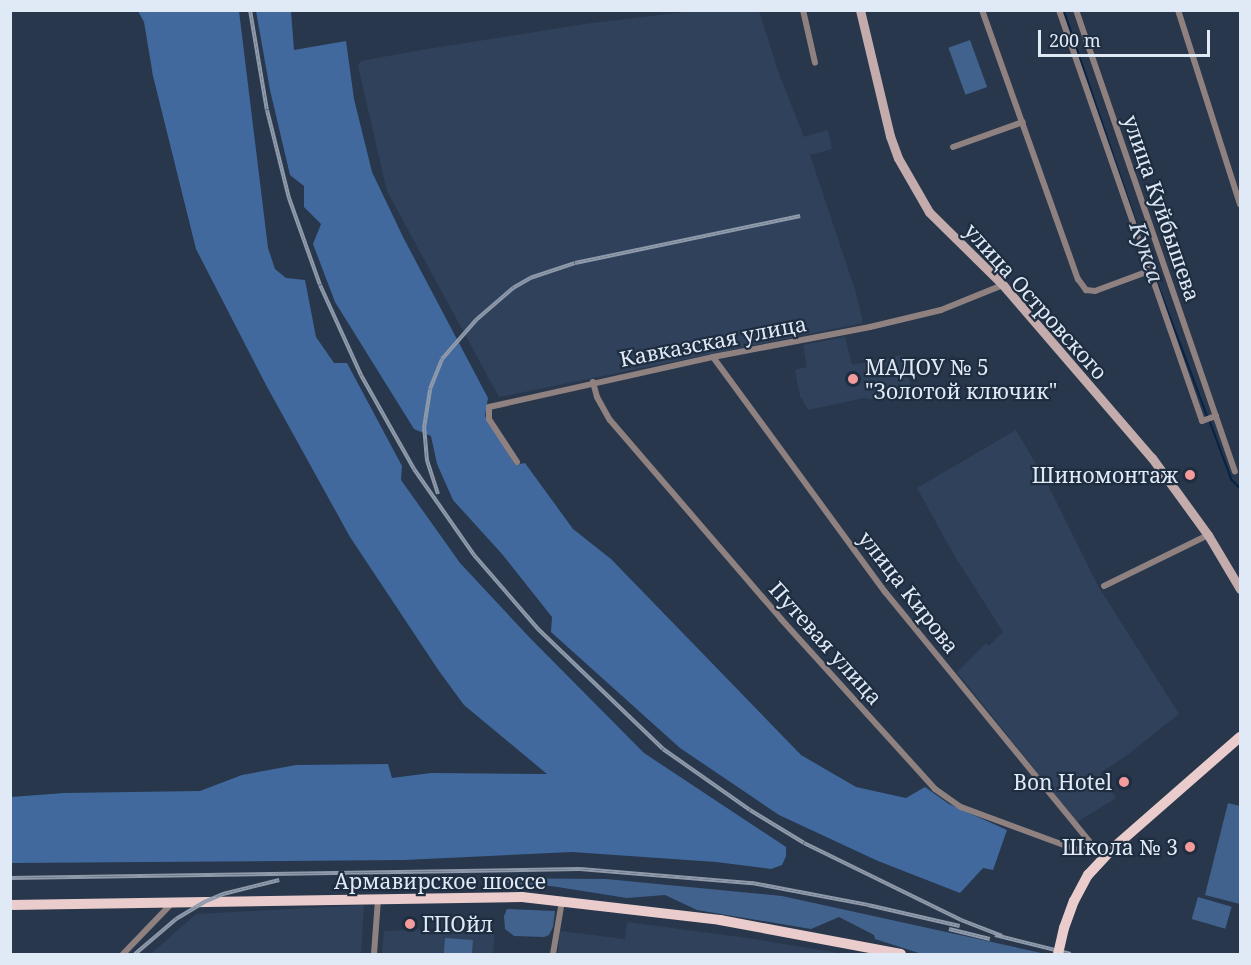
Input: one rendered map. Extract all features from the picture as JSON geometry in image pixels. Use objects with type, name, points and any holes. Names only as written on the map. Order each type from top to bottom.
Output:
[{"type":"main road","points":[[1058,954],[1074,901],[1088,875],[1112,849],[1240,737]]},
{"type":"main road","name":"Армавирское шоссе","points":[[10,906],[499,896],[562,901],[720,920],[873,951],[901,954]]},
{"type":"street","points":[[803,10],[815,63]]},
{"type":"street","name":"улица Островского","points":[[860,10],[890,136],[902,166],[929,212],[1003,285],[1152,458],[1208,535],[1240,589]]},
{"type":"street","points":[[982,10],[1078,279],[1086,290],[1095,291],[1149,271]]},
{"type":"street","name":"улица Куйбышева","points":[[1059,10],[1202,421],[1211,418]]},
{"type":"street","name":"улица Куйбышева","points":[[1076,10],[1211,418],[1235,471]]},
{"type":"street","points":[[1178,10],[1240,204]]},
{"type":"street","points":[[953,147],[1023,122]]},
{"type":"street","name":"Кавказская улица","points":[[517,462],[489,419],[489,406],[593,382],[911,318],[941,310],[1003,285]]},
{"type":"street","name":"улица Кирова","points":[[713,357],[885,592],[1089,841]]},
{"type":"street","name":"Путевая улица","points":[[593,382],[597,397],[610,420],[781,618],[935,789],[971,811],[1077,850],[1089,841]]},
{"type":"street","points":[[1104,586],[1208,535]]},
{"type":"street","points":[[374,954],[378,900]]},
{"type":"street","points":[[553,954],[562,901]]},
{"type":"street","points":[[123,954],[173,902]]},
{"type":"shaded area","points":[[138,11],[239,11],[268,248],[275,269],[286,278],[305,280],[316,337],[334,363],[347,363],[402,466],[401,480],[460,563],[529,637],[644,753],[786,847],[786,856],[782,865],[771,869],[716,862],[572,852],[404,860],[11,863],[11,797],[64,793],[200,791],[242,775],[296,765],[388,764],[392,778],[431,773],[547,774],[464,705],[439,671],[350,537],[266,385],[196,249],[153,76],[144,22]]},
{"type":"shaded area","points":[[256,11],[291,11],[294,50],[346,41],[354,99],[372,172],[403,237],[488,398],[485,416],[515,465],[525,463],[573,529],[611,559],[801,755],[856,787],[906,798],[925,787],[949,804],[1007,830],[993,870],[983,868],[960,893],[878,861],[779,815],[680,748],[551,632],[552,617],[502,554],[453,500],[437,464],[431,436],[414,429],[335,302],[313,244],[321,224],[304,207],[304,186],[290,175],[270,90]]},
{"type":"shaded area","points":[[692,11],[759,11],[779,74],[804,137],[828,130],[832,149],[810,155],[856,293],[863,323],[499,397],[387,191],[358,66],[361,61],[421,50],[585,24]]},
{"type":"shaded area","points":[[970,40],[987,87],[965,95],[948,48]]},
{"type":"shaded area","name":"МАДОУ № 5 \"Золотой ключик\"","points":[[845,337],[852,365],[903,355],[911,388],[882,401],[864,398],[808,410],[800,396],[795,370],[807,367],[803,345]]},
{"type":"shaded area","points":[[1016,430],[1048,485],[1098,586],[1179,714],[1126,756],[1100,773],[1116,798],[1077,822],[957,672],[986,643],[989,646],[1003,632],[954,555],[917,488]]},
{"type":"shaded area","points":[[1228,803],[1240,806],[1240,904],[1205,895]]},
{"type":"shaded area","points":[[494,878],[606,879],[782,896],[1046,954],[922,954],[875,939],[874,935],[839,917],[811,929],[697,910],[665,895],[627,898],[551,886],[495,882]]},
{"type":"shaded area","points":[[1198,897],[1232,907],[1225,929],[1192,919]]},
{"type":"shaded area","points":[[364,905],[361,954],[151,954],[196,914]]},
{"type":"shaded area","points":[[507,909],[555,911],[553,927],[549,935],[544,937],[514,936],[505,929],[504,916]]},
{"type":"shaded area","points":[[627,922],[844,954],[558,954],[560,931],[625,939]]},
{"type":"shaded area","points":[[495,929],[493,954],[382,954],[384,931]]},
{"type":"shaded area","points":[[445,938],[473,940],[472,954],[444,954]]},
{"type":"waterway","name":"Кукса","points":[[1064,10],[1153,271],[1208,417]]},
{"type":"waterway","name":"Кукса","points":[[1210,421],[1232,480],[1240,488]]},
{"type":"railway","points":[[250,10],[267,110],[289,198],[320,285],[361,375],[414,469],[474,555],[538,629],[663,749],[750,810],[804,843],[961,920],[1002,936]]},
{"type":"railway","points":[[438,494],[427,460],[424,428],[430,389],[442,359],[476,320],[513,288],[530,278],[575,263],[800,216]]},
{"type":"railway","points":[[10,878],[580,869],[752,883],[868,905],[960,926]]},
{"type":"railway","points":[[135,954],[176,919],[204,902],[223,894],[279,880]]},
{"type":"railway","points":[[949,929],[990,939]]},
{"type":"railway","points":[[995,935],[1071,954]]},
{"type":"place","name":"МАДОУ № 5 \"Золотой ключик\"","points":[[853,379]]},
{"type":"place","name":"Шиномонтаж","points":[[1190,475]]},
{"type":"place","name":"Bon Hotel","points":[[1124,782]]},
{"type":"place","name":"Школа № 3","points":[[1190,847]]},
{"type":"place","name":"ГПОйл","points":[[410,924]]}]
